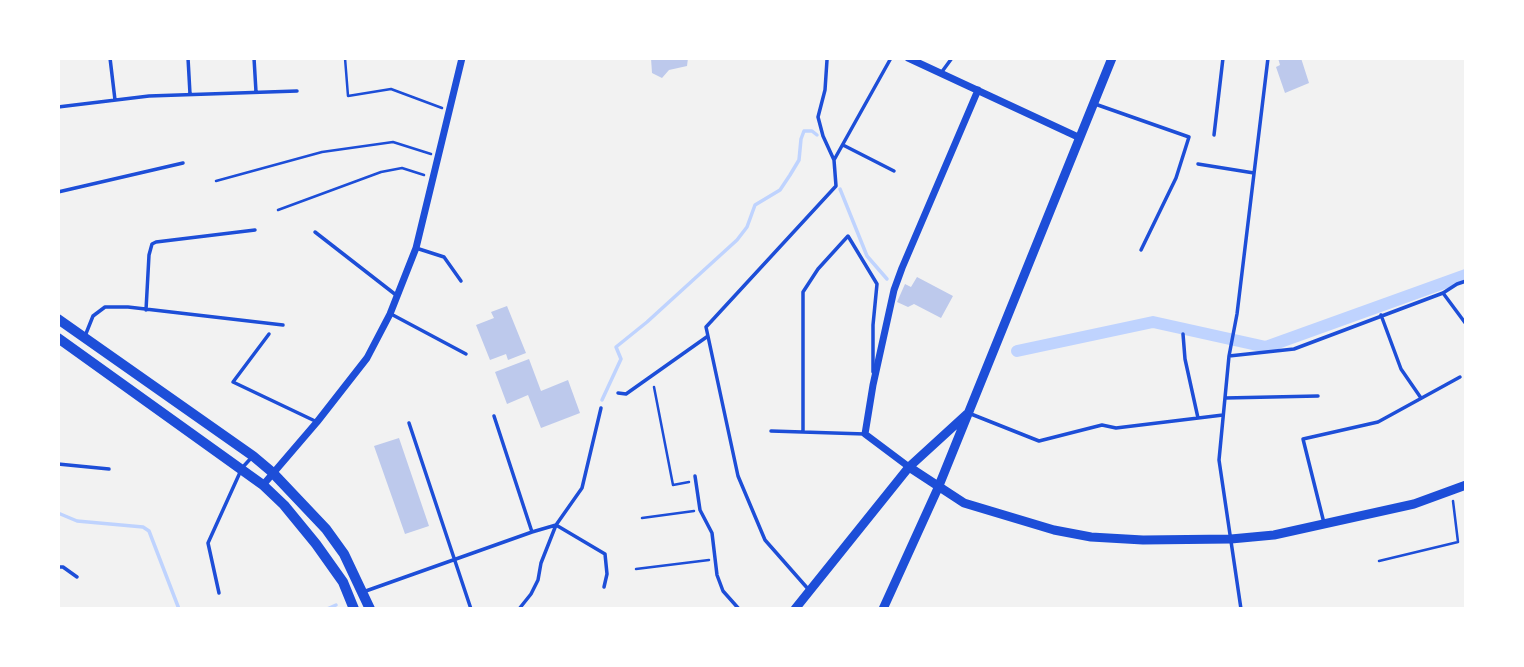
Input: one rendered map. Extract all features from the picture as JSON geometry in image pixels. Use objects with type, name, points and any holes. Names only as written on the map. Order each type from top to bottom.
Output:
[{"type":"main road","points":[[58,319],[272,472],[326,529],[344,554],[370,609]]},
{"type":"main road","points":[[58,338],[263,485],[284,505],[316,544],[343,582],[354,609]]},
{"type":"street","points":[[263,485],[367,358],[390,314],[416,248],[462,58]]},
{"type":"street","points":[[908,58],[1078,137]]},
{"type":"street","points":[[883,609],[938,488],[1112,58]]},
{"type":"street","points":[[978,89],[923,215],[894,290],[865,434],[938,488],[964,503],[1054,530],[1091,537],[1143,540],[1231,539],[1273,535],[1324,526],[1413,504],[1466,485]]},
{"type":"street","points":[[795,609],[909,467],[969,413]]},
{"type":"lane","points":[[110,58],[115,100]]},
{"type":"lane","points":[[188,58],[190,94]]},
{"type":"lane","points":[[254,58],[256,92]]},
{"type":"lane","points":[[834,160],[891,58]]},
{"type":"lane","points":[[941,72],[951,58]]},
{"type":"lane","points":[[1213,135],[1223,58]]},
{"type":"lane","points":[[1241,609],[1219,460],[1229,356],[1237,314],[1268,58]]},
{"type":"lane","points":[[810,591],[765,540],[738,476],[706,327],[836,187],[834,160],[818,117],[825,90],[827,60]]},
{"type":"lane","points":[[58,107],[190,94],[296,91]]},
{"type":"lane","points":[[1093,104],[1189,137],[1176,178],[1141,250]]},
{"type":"lane","points":[[844,145],[894,171]]},
{"type":"lane","points":[[58,192],[183,163]]},
{"type":"lane","points":[[1198,164],[1254,173]]},
{"type":"lane","points":[[146,310],[152,244],[255,230]]},
{"type":"lane","points":[[315,232],[397,296]]},
{"type":"lane","points":[[803,432],[803,292],[818,269],[848,236],[877,285],[873,325],[873,385]]},
{"type":"lane","points":[[416,248],[443,257],[461,281]]},
{"type":"lane","points":[[1229,356],[1294,349],[1443,293],[1466,281]]},
{"type":"lane","points":[[1443,293],[1466,324]]},
{"type":"lane","points":[[85,338],[93,316],[105,307],[283,325]]},
{"type":"lane","points":[[390,314],[467,354]]},
{"type":"lane","points":[[1381,315],[1401,369],[1421,398]]},
{"type":"lane","points":[[269,334],[233,382],[317,422]]},
{"type":"lane","points":[[1182,334],[1198,418]]},
{"type":"lane","points":[[618,393],[626,394],[708,336]]},
{"type":"lane","points":[[1324,526],[1303,439],[1378,422],[1460,377]]},
{"type":"lane","points":[[1224,398],[1318,396]]},
{"type":"lane","points":[[519,609],[538,580],[541,563],[556,525],[582,488],[601,408]]},
{"type":"lane","points":[[969,413],[1039,441],[1102,425],[1116,428],[1223,415]]},
{"type":"lane","points":[[494,416],[532,532]]},
{"type":"lane","points":[[409,423],[471,609]]},
{"type":"lane","points":[[771,431],[865,434]]},
{"type":"lane","points":[[219,593],[208,543],[242,468],[253,456]]},
{"type":"lane","points":[[58,464],[109,469]]},
{"type":"lane","points":[[695,478],[700,510],[712,533],[717,575],[723,591],[739,609]]},
{"type":"lane","points":[[363,592],[454,558],[556,525],[605,554],[607,574],[604,587]]},
{"type":"lane","points":[[58,567],[63,567],[77,577]]},
{"type":"path","points":[[345,58],[348,96],[391,89],[448,111]]},
{"type":"path","points":[[216,181],[322,152],[393,142],[437,156]]},
{"type":"path","points":[[278,210],[380,172],[402,168],[432,177]]},
{"type":"path","points":[[654,387],[673,485],[695,478]]},
{"type":"path","points":[[1379,561],[1458,542],[1451,491]]},
{"type":"path","points":[[642,518],[700,510]]},
{"type":"path","points":[[636,569],[715,560]]},
{"type":"building","points":[[651,58],[688,58],[687,66],[669,70],[662,78],[652,73]]},
{"type":"building","points":[[1278,58],[1301,58],[1309,83],[1285,93],[1276,67],[1280,65]]},
{"type":"building","points":[[917,277],[953,296],[941,318],[914,304],[908,307],[897,302],[905,284],[911,287]]},
{"type":"building","points":[[507,306],[526,353],[508,360],[506,354],[490,360],[476,325],[494,318],[491,312]]},
{"type":"building","points":[[529,359],[541,391],[568,380],[580,413],[541,428],[528,395],[507,404],[495,372]]},
{"type":"building","points":[[399,438],[429,526],[405,534],[374,446]]},
{"type":"waterway","points":[[602,400],[621,359],[616,347],[737,240],[747,227],[755,205],[780,190],[790,175],[799,160],[804,131],[812,131],[817,135]]},
{"type":"waterway","points":[[840,189],[867,256],[887,279]]},
{"type":"waterway","points":[[1017,351],[1153,322],[1266,347],[1466,275]]},
{"type":"waterway","points":[[58,513],[77,521],[143,527],[149,531],[179,609]]},
{"type":"waterway","points":[[327,609],[336,605]]}]
